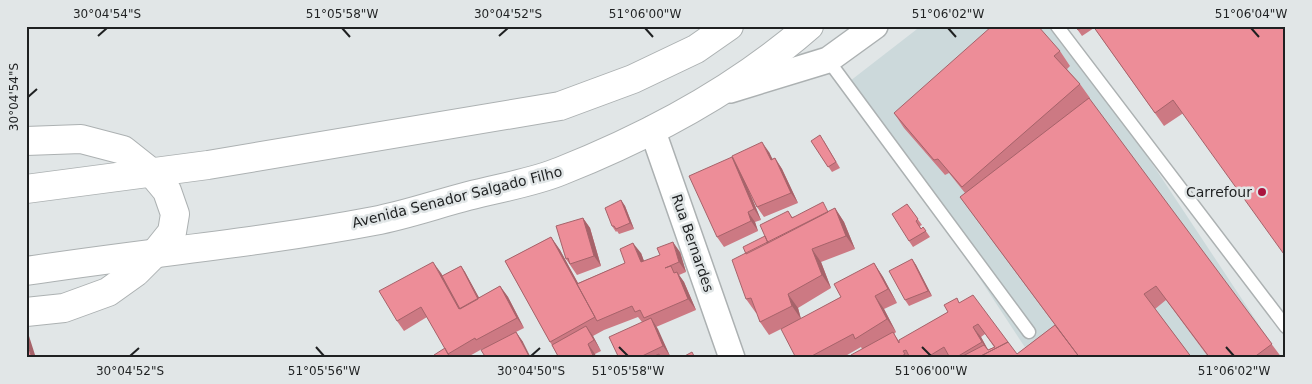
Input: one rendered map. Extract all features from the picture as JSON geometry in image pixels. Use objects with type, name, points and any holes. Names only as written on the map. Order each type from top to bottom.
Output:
[{"type":"main road","points":[[26,189],[152,173],[560,106],[633,79],[696,49],[729,26]]},
{"type":"main road","name":"Avenida Senador Salgado Filho","points":[[26,271],[156,252],[221,245],[376,220],[559,172],[652,129],[720,93],[789,44],[809,26]]},
{"type":"main road","points":[[26,141],[81,139],[123,150],[152,173],[167,191],[175,214],[172,232],[156,252],[136,272],[108,292],[64,308],[26,312]]},
{"type":"street","points":[[720,93],[828,60],[875,26]]},
{"type":"street","name":"Rua Bernardes","points":[[652,129],[732,358]]},
{"type":"lane","points":[[1057,26],[1286,327]]},
{"type":"lane","points":[[828,60],[1029,332]]},
{"type":"shaded area","points":[[921,26],[1061,26],[1281,358],[1032,358],[850,81]]},
{"type":"building","points":[[992,26],[1038,26],[1060,51],[1054,56],[1080,84],[962,187],[938,159],[934,160],[894,113]]},
{"type":"building","points":[[1075,26],[1085,26],[1078,30]]},
{"type":"building","name":"Carrefour","points":[[1093,26],[1286,26],[1286,257],[1173,100],[1155,113]]},
{"type":"building","points":[[1089,98],[1272,344],[1253,358],[1210,358],[1156,286],[1144,294],[1192,358],[1080,358],[960,197]]},
{"type":"building","points":[[820,135],[836,162],[828,167],[811,141]]},
{"type":"building","points":[[762,142],[771,160],[775,158],[791,193],[757,207],[732,156]]},
{"type":"building","points":[[732,157],[754,209],[748,212],[751,221],[717,237],[689,176]]},
{"type":"building","points":[[621,200],[630,223],[616,229],[612,226],[605,208]]},
{"type":"building","points":[[823,202],[828,212],[768,243],[760,225],[788,211],[792,218]]},
{"type":"building","points":[[907,204],[918,219],[916,221],[921,229],[923,227],[926,231],[909,241],[892,214]]},
{"type":"building","points":[[835,208],[846,236],[812,249],[822,275],[788,294],[792,306],[760,322],[751,298],[746,299],[732,260]]},
{"type":"building","points":[[583,218],[594,256],[570,264],[568,258],[566,259],[556,226]]},
{"type":"building","points":[[765,236],[768,243],[746,254],[743,247]]},
{"type":"building","points":[[551,237],[595,317],[550,342],[505,261]]},
{"type":"building","points":[[673,242],[679,262],[665,268],[671,266],[674,273],[677,272],[688,299],[644,318],[640,310],[635,312],[632,306],[597,321],[577,284],[625,263],[620,249],[633,243],[641,262],[660,255],[657,248]]},
{"type":"building","points":[[912,259],[928,291],[905,300],[889,271]]},
{"type":"building","points":[[433,262],[459,309],[500,286],[517,318],[476,340],[475,338],[448,354],[421,307],[397,321],[379,291]]},
{"type":"building","points":[[874,263],[888,289],[875,296],[887,319],[855,339],[853,334],[808,358],[796,358],[781,329],[841,297],[834,284]]},
{"type":"building","points":[[461,266],[478,299],[460,309],[442,276]]},
{"type":"building","points":[[973,295],[1008,342],[977,358],[959,358],[984,345],[988,350],[995,347],[978,324],[973,327],[982,342],[955,358],[950,358],[944,347],[926,358],[910,358],[906,350],[903,351],[905,354],[899,358],[852,358],[851,355],[893,332],[899,343],[899,340],[948,312],[944,305],[957,298],[959,303]]},
{"type":"building","points":[[651,318],[663,346],[638,358],[614,358],[618,356],[609,337]]},
{"type":"building","points":[[1055,325],[1080,358],[977,358],[1008,342],[1017,354]]},
{"type":"building","points":[[586,326],[594,340],[588,344],[594,358],[559,358],[552,345]]},
{"type":"building","points":[[516,332],[530,358],[486,358],[481,350]]},
{"type":"building","points":[[26,340],[32,358],[26,358]]},
{"type":"building","points":[[445,348],[450,358],[436,358],[434,355]]},
{"type":"building","points":[[692,352],[695,358],[681,358]]},
{"type":"building","points":[[659,354],[660,358],[650,358]]},
{"type":"place","name":"Carrefour","points":[[1262,192]]}]
